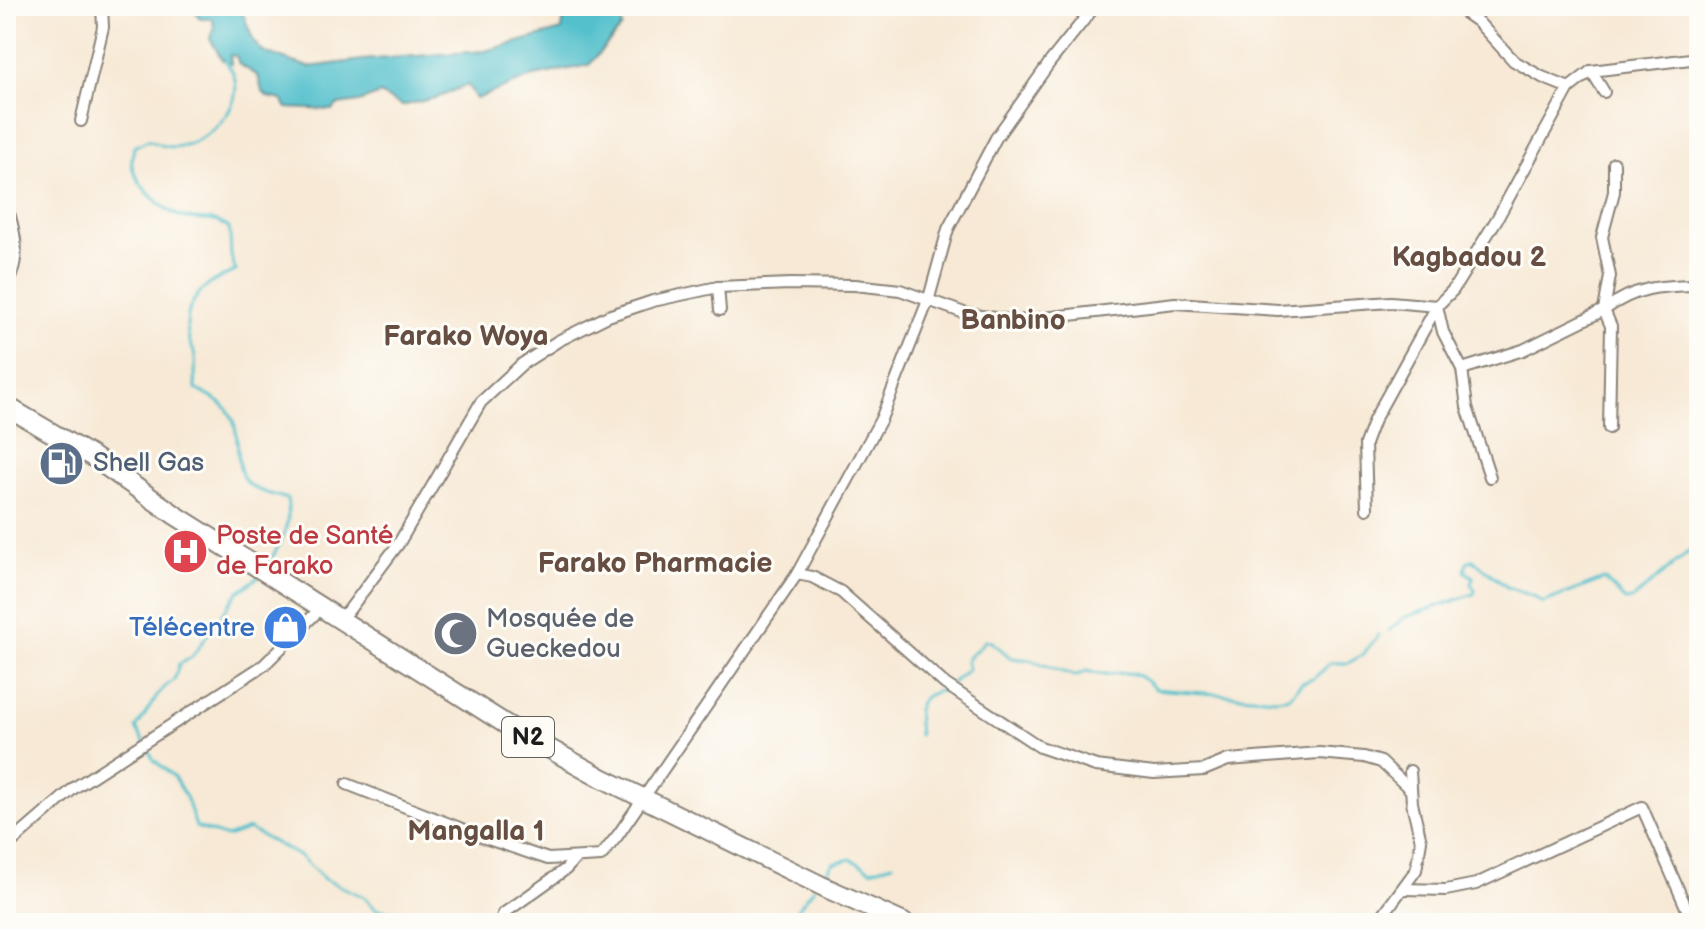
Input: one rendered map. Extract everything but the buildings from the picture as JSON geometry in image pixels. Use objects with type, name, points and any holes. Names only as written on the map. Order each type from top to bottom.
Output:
[{"type":"highway","points":[[6,217],[12,237],[13,260],[6,277]]},
{"type":"highway","name":"N2","points":[[6,406],[93,457],[175,515],[507,725],[602,778],[904,923]]},
{"type":"street","points":[[81,121],[103,27],[102,6]]},
{"type":"street","points":[[347,784],[548,859],[601,856],[797,574],[881,419],[929,298],[948,229],[996,138],[1095,6]]},
{"type":"street","points":[[1455,6],[1478,22],[1514,61],[1569,88]]},
{"type":"street","points":[[1367,509],[1365,444],[1370,432],[1437,306],[1453,290],[1497,219],[1569,88],[1591,71],[1699,58]]},
{"type":"street","points":[[1591,71],[1604,92]]},
{"type":"street","points":[[1609,428],[1611,326],[1604,310],[1610,276],[1602,237],[1614,192],[1614,163]]},
{"type":"street","points":[[6,847],[74,788],[264,665],[329,613],[349,610],[399,543],[481,402],[522,364],[558,341],[608,316],[653,301],[718,287],[790,284],[855,285],[900,290],[967,314],[1017,321],[1175,303],[1278,310],[1391,302],[1437,306]]},
{"type":"street","points":[[1462,369],[1523,350],[1604,310],[1623,296],[1650,287],[1699,285]]},
{"type":"street","points":[[718,287],[720,310]]},
{"type":"street","points":[[1437,306],[1443,332],[1462,369],[1467,407],[1490,477]]},
{"type":"street","points":[[797,574],[812,577],[841,592],[945,684],[1040,747],[1096,766],[1154,773],[1204,770],[1228,760],[1319,753],[1364,757],[1381,762],[1411,790]]},
{"type":"street","points":[[1377,923],[1416,870],[1421,841],[1410,771]]},
{"type":"street","points":[[1404,889],[1446,890],[1476,884],[1642,807],[1693,923]]},
{"type":"street","points":[[501,923],[503,914],[566,869],[575,859]]},
{"type":"water","points":[[192,6],[240,6],[254,42],[263,52],[309,67],[485,51],[562,30],[565,6],[618,6],[622,27],[589,65],[534,76],[476,99],[468,85],[439,97],[402,106],[380,94],[359,102],[337,105],[333,110],[287,108],[282,100],[268,97],[262,91],[258,76],[239,64],[236,56],[230,55],[231,64],[222,60],[210,38],[214,29],[213,19],[200,19]]},
{"type":"waterway","points":[[226,60],[236,89],[233,101],[219,124],[208,134],[184,145],[169,147],[148,140],[134,147],[132,164],[146,191],[170,211],[186,218],[217,222],[229,228],[236,271],[214,282],[197,296],[191,305],[187,327],[195,355],[196,389],[223,405],[230,414],[235,425],[240,470],[244,479],[259,490],[287,499],[286,526],[267,566]]},
{"type":"waterway","points":[[1389,631],[1403,618],[1474,594],[1471,584],[1473,577],[1465,571],[1467,562],[1473,560],[1507,587],[1535,597],[1542,603],[1604,579],[1625,600],[1633,599],[1699,543]]},
{"type":"waterway","points":[[260,576],[238,592],[191,658],[179,664],[174,680],[157,696],[136,728],[154,760],[174,777],[187,799],[196,827],[227,837],[249,829],[301,857],[324,879],[364,897],[376,909],[403,913],[411,923]]},
{"type":"waterway","points":[[952,683],[968,669],[968,658],[984,641],[990,641],[1011,658],[1030,660],[1075,676],[1087,671],[1097,674],[1129,673],[1137,675],[1155,689],[1277,699],[1289,697],[1302,683],[1313,679],[1331,663],[1348,663],[1361,656],[1379,635]]},
{"type":"waterway","points":[[919,735],[919,705],[926,696],[946,689]]},
{"type":"waterway","points":[[821,879],[833,863],[851,859],[871,870],[893,864]]},
{"type":"waterway","points":[[787,923],[814,888]]},
{"type":"place","name":"Shell Gas","points":[[62,463]]},
{"type":"place","name":"Poste de Santé de Farako","points":[[185,551]]},
{"type":"place","name":"Télécentre","points":[[286,628]]},
{"type":"place","name":"Mosquée de Gueckedou","points":[[455,634]]},
{"type":"district","name":"Kagbadou 2","points":[[1469,257]]},
{"type":"district","name":"Banbino","points":[[1013,320]]},
{"type":"district","name":"Farako Woya","points":[[466,336]]},
{"type":"district","name":"Farako Pharmacie","points":[[655,563]]},
{"type":"district","name":"Mangalla 1","points":[[476,831]]}]
